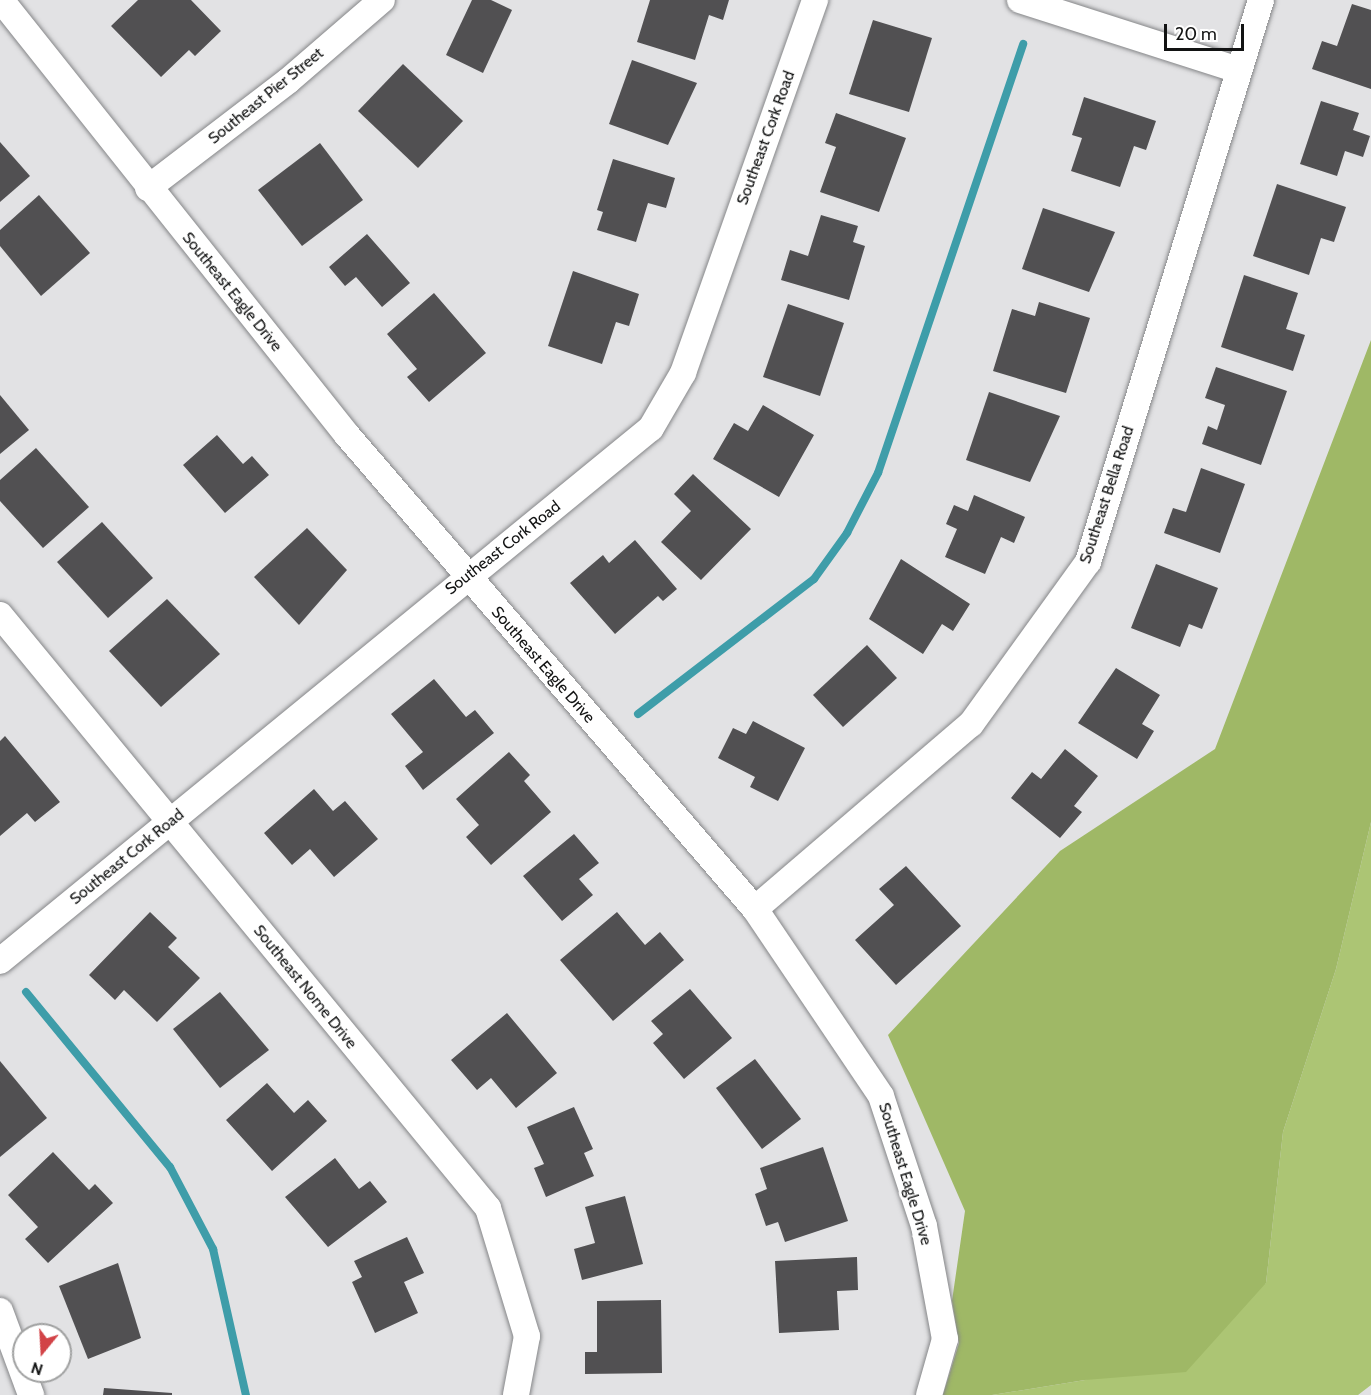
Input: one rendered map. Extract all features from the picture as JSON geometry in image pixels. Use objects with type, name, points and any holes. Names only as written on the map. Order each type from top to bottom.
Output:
[{"type":"street","name":"Southeast Eagle Drive","points":[[1,0],[148,188],[466,576],[755,909],[881,1096],[924,1226],[945,1339],[929,1395]]},
{"type":"street","name":"Southeast Pier Street","points":[[148,188],[382,0]]},
{"type":"street","name":"Southeast Cork Road","points":[[0,961],[466,576],[622,454],[651,428],[671,398],[815,0]]},
{"type":"street","points":[[1020,0],[1238,70]]},
{"type":"street","name":"Southeast Bella Road","points":[[755,909],[971,724],[1088,562],[1261,0]]},
{"type":"street","name":"Southeast Nome Drive","points":[[0,615],[172,821],[488,1208],[527,1336],[516,1395]]},
{"type":"street","points":[[0,1311],[31,1395]]},
{"type":"green space","points":[[1371,340],[1371,822],[1336,969],[1283,1132],[1266,1283],[1186,1372],[1085,1380],[992,1395],[943,1395],[959,1343],[952,1301],[965,1211],[888,1035],[1060,851],[1215,749]]},
{"type":"green space","points":[[1371,822],[1371,1385],[1358,1395],[992,1395],[1085,1380],[1266,1283],[1283,1132],[1336,969]]},
{"type":"building","points":[[138,0],[191,0],[221,31],[195,56],[189,50],[161,77],[111,26]]},
{"type":"building","points":[[472,0],[491,0],[512,10],[483,73],[446,55]]},
{"type":"building","points":[[650,0],[729,0],[723,20],[709,15],[695,60],[637,42]]},
{"type":"building","points":[[1352,4],[1371,10],[1371,89],[1312,69],[1322,41],[1337,46]]},
{"type":"building","points":[[873,20],[932,38],[909,112],[849,94]]},
{"type":"building","points":[[632,60],[697,83],[668,145],[609,124]]},
{"type":"building","points":[[403,64],[463,121],[418,168],[358,111]]},
{"type":"building","points":[[1084,97],[1156,121],[1146,150],[1134,146],[1120,187],[1071,171],[1082,138],[1072,135]]},
{"type":"building","points":[[1321,101],[1359,113],[1353,130],[1370,136],[1363,157],[1345,151],[1337,176],[1300,164]]},
{"type":"building","points":[[836,113],[906,138],[879,212],[820,192],[836,147],[825,143]]},
{"type":"building","points":[[0,142],[30,176],[0,202]]},
{"type":"building","points":[[320,143],[363,200],[302,246],[258,190]]},
{"type":"building","points":[[613,159],[675,178],[666,208],[648,203],[636,242],[597,230],[603,212],[597,210]]},
{"type":"building","points":[[1277,184],[1346,207],[1334,242],[1321,238],[1309,275],[1253,256]]},
{"type":"building","points":[[39,195],[90,253],[41,296],[0,246],[0,230]]},
{"type":"building","points":[[1043,208],[1115,232],[1089,292],[1022,269]]},
{"type":"building","points":[[821,215],[858,226],[853,242],[865,246],[849,300],[781,280],[790,250],[808,256]]},
{"type":"building","points":[[367,234],[410,283],[382,307],[356,277],[345,286],[329,267]]},
{"type":"building","points":[[573,271],[639,294],[629,326],[616,322],[602,364],[548,346]]},
{"type":"building","points":[[1244,275],[1298,293],[1286,329],[1305,335],[1293,371],[1221,347]]},
{"type":"building","points":[[434,293],[486,353],[429,402],[407,377],[417,369],[387,334]]},
{"type":"building","points":[[1039,302],[1090,318],[1066,393],[993,371],[1012,309],[1035,316]]},
{"type":"building","points":[[788,304],[844,323],[820,396],[763,377]]},
{"type":"building","points":[[1216,367],[1287,391],[1261,465],[1202,444],[1208,426],[1217,430],[1225,405],[1205,398]]},
{"type":"building","points":[[989,392],[1060,416],[1030,482],[966,460]]},
{"type":"building","points":[[0,395],[29,430],[0,454]]},
{"type":"building","points":[[763,405],[814,435],[779,497],[713,459],[734,423],[748,431]]},
{"type":"building","points":[[217,435],[243,464],[252,456],[269,475],[225,513],[183,465]]},
{"type":"building","points":[[36,448],[89,507],[43,548],[0,501],[0,480]]},
{"type":"building","points":[[1201,468],[1245,484],[1220,553],[1164,533],[1173,508],[1186,512]]},
{"type":"building","points":[[693,474],[751,529],[701,580],[661,542],[691,511],[674,494]]},
{"type":"building","points":[[974,495],[1025,517],[1014,543],[1001,537],[985,574],[945,557],[957,529],[946,524],[954,505],[968,511]]},
{"type":"building","points":[[102,522],[153,578],[108,618],[57,562]]},
{"type":"building","points":[[307,528],[347,570],[299,625],[254,577]]},
{"type":"building","points":[[635,540],[677,589],[663,601],[658,596],[615,634],[570,583],[603,555],[609,563]]},
{"type":"building","points":[[901,559],[970,604],[953,631],[942,624],[923,654],[869,619]]},
{"type":"building","points":[[1156,564],[1218,588],[1202,629],[1189,624],[1180,647],[1131,628]]},
{"type":"building","points":[[167,599],[220,654],[161,707],[109,651]]},
{"type":"building","points":[[867,645],[897,678],[843,727],[813,695]]},
{"type":"building","points":[[1116,668],[1160,695],[1142,724],[1154,731],[1137,759],[1078,723]]},
{"type":"building","points":[[434,679],[466,717],[475,710],[494,733],[423,790],[405,766],[423,752],[391,714]]},
{"type":"building","points":[[753,721],[805,748],[778,801],[750,787],[755,777],[718,758],[733,728],[746,734]]},
{"type":"building","points":[[5,736],[60,802],[35,822],[27,813],[0,836],[0,741]]},
{"type":"building","points":[[1065,749],[1098,776],[1074,806],[1082,812],[1060,838],[1011,798],[1032,772],[1041,779]]},
{"type":"building","points":[[509,752],[530,775],[524,781],[551,812],[491,865],[466,837],[479,825],[456,799]]},
{"type":"building","points":[[314,789],[333,811],[345,801],[378,839],[334,877],[310,849],[292,865],[264,833]]},
{"type":"building","points":[[574,834],[599,863],[579,879],[593,895],[562,921],[523,876]]},
{"type":"building","points":[[906,866],[961,926],[896,985],[855,940],[894,905],[879,889]]},
{"type":"building","points":[[150,912],[177,938],[168,947],[200,978],[157,1022],[124,990],[115,1000],[89,975]]},
{"type":"building","points":[[617,912],[645,945],[660,932],[684,960],[613,1021],[560,960]]},
{"type":"building","points":[[690,989],[732,1038],[684,1079],[653,1043],[663,1034],[651,1021]]},
{"type":"building","points":[[220,992],[269,1050],[220,1088],[173,1029]]},
{"type":"building","points":[[507,1013],[557,1073],[516,1108],[491,1078],[477,1090],[451,1060]]},
{"type":"building","points":[[755,1059],[801,1119],[762,1149],[716,1088]]},
{"type":"building","points":[[0,1061],[47,1118],[0,1157]]},
{"type":"building","points":[[267,1083],[294,1113],[308,1100],[327,1121],[272,1171],[226,1120]]},
{"type":"building","points":[[574,1107],[593,1149],[584,1153],[594,1176],[546,1197],[534,1168],[544,1164],[527,1127]]},
{"type":"building","points":[[823,1147],[848,1221],[785,1242],[778,1222],[766,1226],[755,1194],[767,1189],[760,1168]]},
{"type":"building","points":[[53,1152],[89,1190],[95,1184],[113,1203],[48,1263],[25,1239],[38,1227],[8,1195]]},
{"type":"building","points":[[335,1158],[359,1189],[370,1181],[387,1202],[328,1247],[285,1197]]},
{"type":"building","points":[[625,1196],[643,1264],[582,1280],[574,1249],[595,1243],[585,1207]]},
{"type":"building","points":[[407,1237],[424,1273],[404,1282],[418,1313],[375,1333],[352,1282],[362,1277],[354,1261]]},
{"type":"building","points":[[857,1257],[858,1290],[837,1291],[839,1330],[779,1333],[775,1261]]},
{"type":"building","points":[[118,1263],[141,1338],[88,1359],[59,1286]]},
{"type":"building","points":[[661,1300],[662,1373],[585,1374],[585,1352],[597,1352],[597,1301]]},
{"type":"building","points":[[104,1388],[172,1393],[172,1395],[103,1395]]},
{"type":"waterway","points":[[638,714],[814,579],[847,533],[878,473],[1023,44]]},
{"type":"waterway","points":[[26,992],[170,1167],[213,1249],[246,1395]]}]
